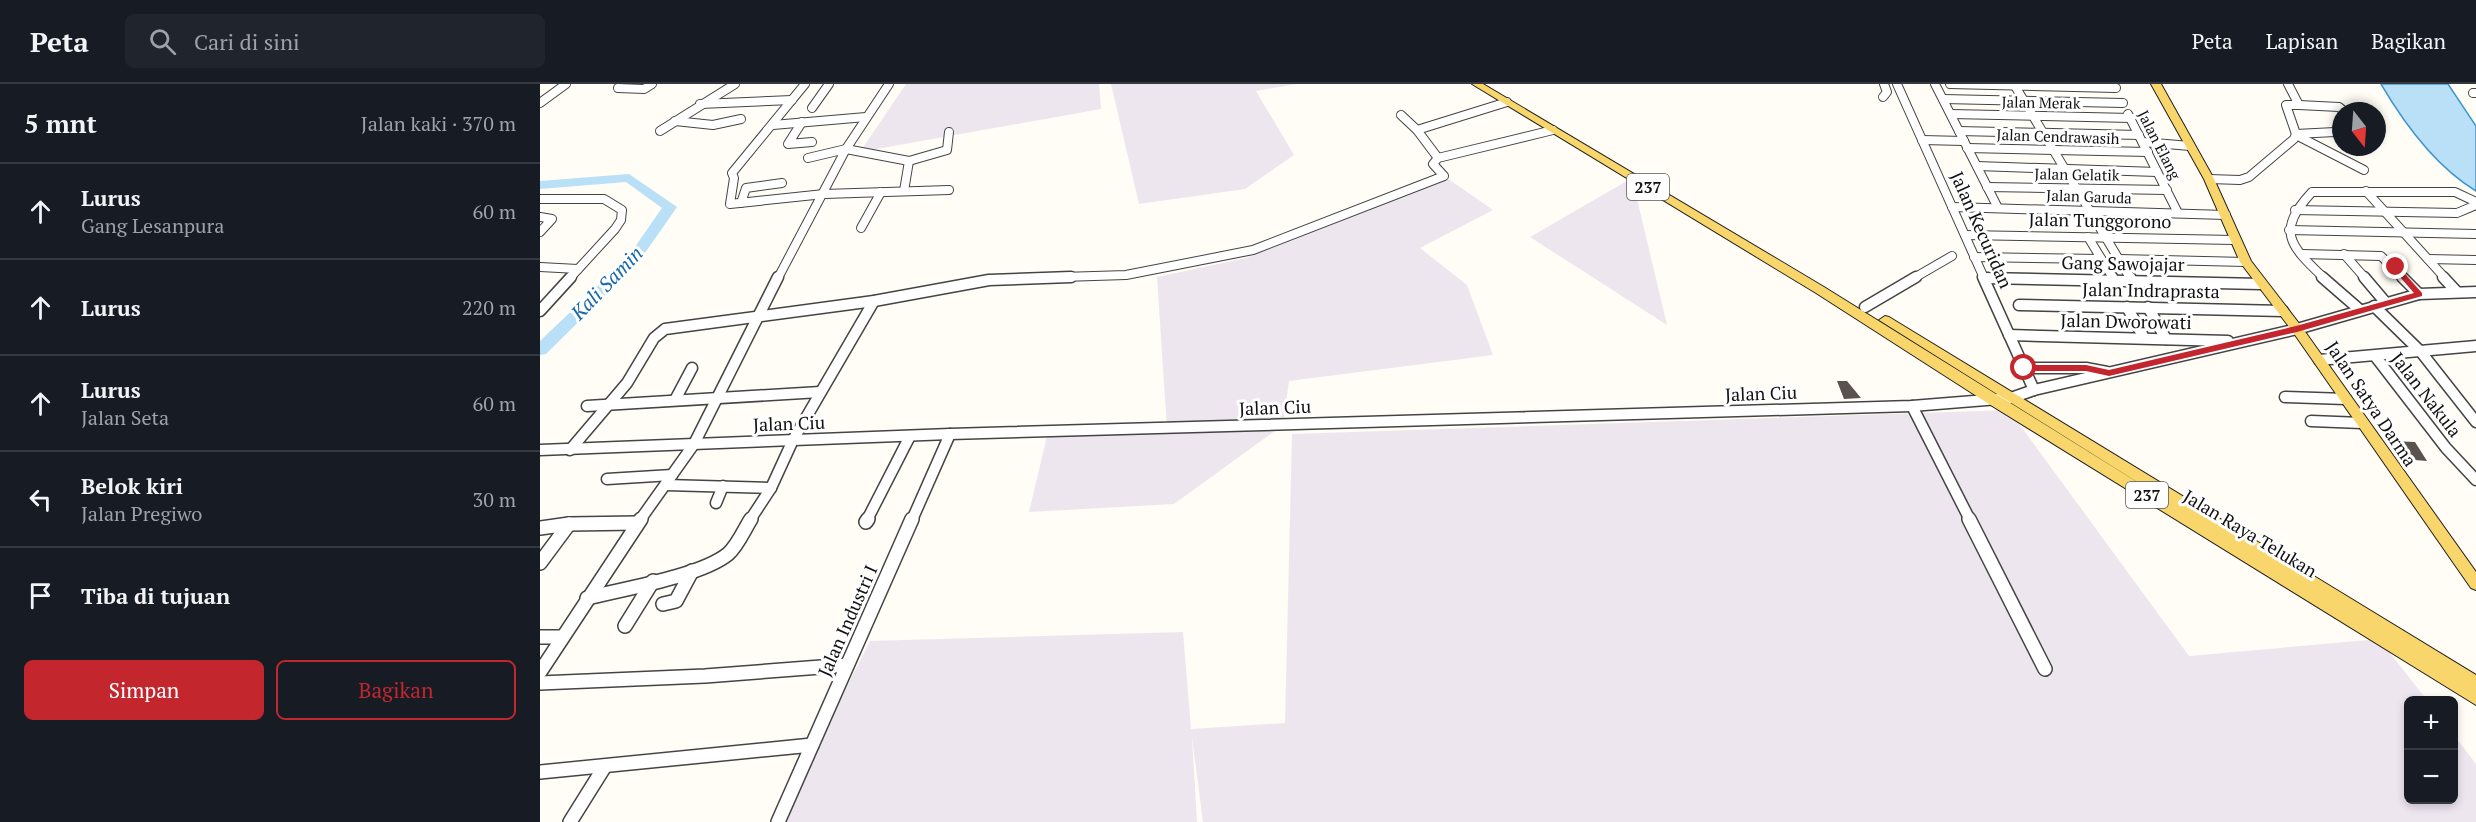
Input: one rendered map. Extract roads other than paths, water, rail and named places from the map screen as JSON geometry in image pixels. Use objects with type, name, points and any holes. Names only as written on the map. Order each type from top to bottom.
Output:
[{"type":"main road","name":"237","points":[[1477,84],[1774,257]]},
{"type":"main road","name":"237","points":[[1490,84],[1826,288]]},
{"type":"main road","name":"Jalan Satya Darma","points":[[2156,84],[2209,179],[2246,262],[2297,329],[2476,584]]},
{"type":"main road","name":"Jalan Raya Telukan","points":[[1826,288],[1865,307],[2476,684]]},
{"type":"main road","name":"Jalan Raya Telukan","points":[[1826,288],[1994,401],[2476,698]]},
{"type":"street","points":[[540,103],[566,84]]},
{"type":"street","points":[[618,88],[644,89],[652,84]]},
{"type":"street","points":[[660,131],[735,84]]},
{"type":"street","points":[[805,84],[732,173],[734,178],[730,204],[824,194],[949,190]]},
{"type":"street","points":[[812,108],[829,84]]},
{"type":"street","points":[[540,672],[587,598],[694,444],[762,314],[788,257],[824,194],[846,149],[890,84]]},
{"type":"street","points":[[1882,97],[1887,92],[1884,84]]},
{"type":"street","name":"Jalan Kecuridan","points":[[1897,84],[2034,390]]},
{"type":"street","points":[[1935,84],[1998,208]]},
{"type":"street","points":[[1950,84],[2115,86]]},
{"type":"street","points":[[2288,84],[2299,105]]},
{"type":"street","points":[[2015,86],[2132,281]]},
{"type":"street","name":"Jalan Elang","points":[[2115,86],[2178,213]]},
{"type":"street","points":[[1943,99],[2123,103]]},
{"type":"street","points":[[700,104],[792,100]]},
{"type":"street","points":[[1417,130],[1507,102]]},
{"type":"street","points":[[2332,107],[2286,105],[2296,135],[2364,170]]},
{"type":"street","name":"Jalan Merak","points":[[1951,114],[2131,118]]},
{"type":"street","points":[[1401,115],[1417,130],[1438,158]]},
{"type":"street","points":[[773,125],[866,117]]},
{"type":"street","points":[[675,121],[714,125],[741,119]]},
{"type":"street","points":[[802,122],[788,144],[812,142]]},
{"type":"street","points":[[570,450],[631,377],[658,333],[676,326],[874,301],[989,280],[1136,274],[1245,253],[1444,176],[1433,164],[1438,158],[1553,130]]},
{"type":"street","points":[[1959,131],[2141,139],[2190,146]]},
{"type":"street","points":[[808,158],[846,149],[909,160],[946,150],[949,132]]},
{"type":"street","points":[[2209,179],[2249,177],[2296,135],[2332,132]]},
{"type":"street","name":"Jalan Cendrawasih","points":[[1922,140],[2053,150],[2148,152]]},
{"type":"street","points":[[904,191],[909,160]]},
{"type":"street","points":[[1977,166],[2157,172]]},
{"type":"street","points":[[741,203],[746,188],[782,183]]},
{"type":"street","name":"Jalan Gelatik","points":[[1987,187],[2167,190]]},
{"type":"street","points":[[2366,190],[2456,291]]},
{"type":"street","points":[[2360,310],[2315,270],[2302,254],[2289,230],[2295,210],[2314,191],[2455,192],[2476,204]]},
{"type":"street","points":[[861,228],[881,192]]},
{"type":"street","points":[[540,199],[604,199],[622,210],[621,220],[615,229],[540,312]]},
{"type":"street","points":[[2295,210],[2457,213],[2476,204]]},
{"type":"street","name":"Jalan Garuda","points":[[1952,207],[2226,215]]},
{"type":"street","points":[[540,218],[552,219],[540,232]]},
{"type":"street","points":[[2289,230],[2476,234]]},
{"type":"street","name":"Jalan Tunggorono","points":[[1965,235],[2235,240]]},
{"type":"street","points":[[2088,237],[2114,281]]},
{"type":"street","points":[[2302,254],[2381,256],[2419,294]]},
{"type":"street","points":[[2344,254],[2386,303]]},
{"type":"street","points":[[1865,307],[1952,256]]},
{"type":"street","points":[[1974,257],[2100,259]]},
{"type":"street","points":[[2119,259],[2246,262]]},
{"type":"street","points":[[2428,259],[2476,260]]},
{"type":"street","points":[[540,267],[578,269]]},
{"type":"street","name":"Gang Sawojajar","points":[[1984,278],[2261,284]]},
{"type":"street","name":"Jalan Ciu","points":[[540,450],[950,434],[1912,406],[1994,401],[2297,329],[2419,294],[2476,292]]},
{"type":"street","points":[[587,598],[692,571],[719,560],[730,552],[771,488],[793,440],[874,301]]},
{"type":"street","name":"Jalan Indraprasta","points":[[2019,306],[2283,310]]},
{"type":"street","points":[[2374,306],[2421,352],[2476,422]]},
{"type":"street","points":[[2127,307],[2144,338]]},
{"type":"street","points":[[2148,308],[2173,359]]},
{"type":"street","name":"Jalan Dworowati","points":[[2009,335],[2242,342]]},
{"type":"street","points":[[2319,360],[2476,346]]},
{"type":"street","name":"Jalan Nakula","points":[[2375,356],[2446,448],[2476,480]]},
{"type":"street","points":[[675,400],[692,368]]},
{"type":"street","points":[[2024,368],[2086,368],[2109,373]]},
{"type":"street","points":[[587,406],[820,392]]},
{"type":"street","points":[[2285,397],[2346,399]]},
{"type":"street","points":[[1912,406],[2045,669]]},
{"type":"street","points":[[2311,421],[2362,423]]},
{"type":"street","name":"Jalan Industri I","points":[[778,822],[950,434]]},
{"type":"street","points":[[866,522],[910,436]]},
{"type":"street","points":[[2462,464],[2476,464]]},
{"type":"street","points":[[607,479],[669,480],[771,488]]},
{"type":"street","points":[[716,503],[723,486]]},
{"type":"street","points":[[540,528],[569,524],[638,523]]},
{"type":"street","points":[[540,563],[569,524]]},
{"type":"street","points":[[663,604],[676,602],[692,571]]},
{"type":"street","points":[[625,626],[653,581]]},
{"type":"street","points":[[540,637],[562,636]]},
{"type":"street","points":[[540,683],[696,677],[847,665]]},
{"type":"street","points":[[540,772],[812,746]]},
{"type":"street","points":[[570,822],[605,766]]},
{"type":"water","points":[[2381,84],[2448,84],[2476,126],[2476,191],[2447,170],[2422,144],[2400,115]]},
{"type":"waterway","name":"Kali Samin","points":[[540,185],[629,178],[670,207],[633,260],[540,350]]}]
